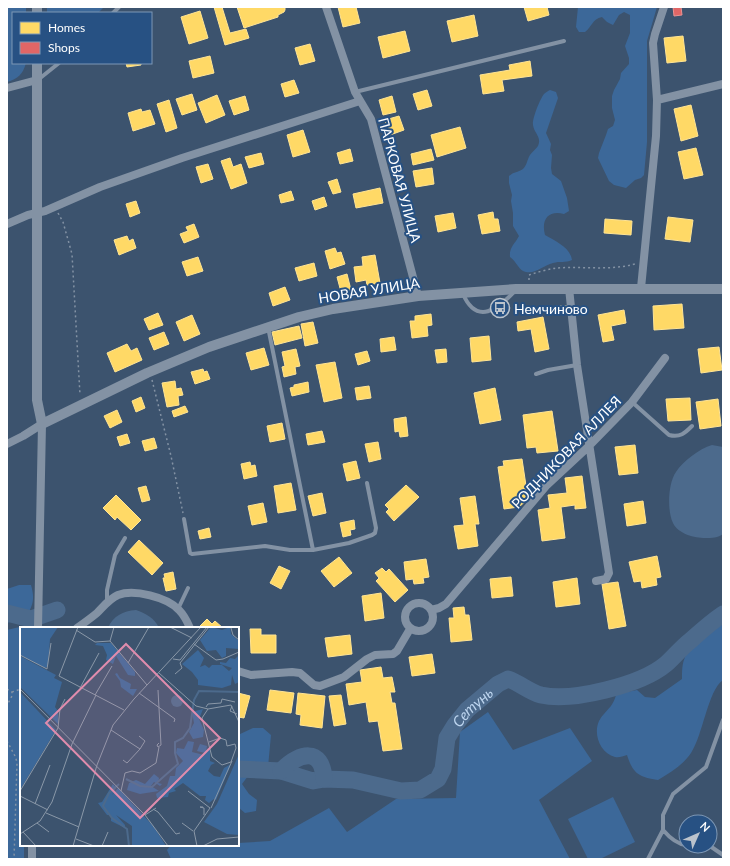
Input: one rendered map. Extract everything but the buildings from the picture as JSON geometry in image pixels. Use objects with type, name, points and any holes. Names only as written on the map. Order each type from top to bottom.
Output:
[{"type":"street","name":"ПАРКОВАЯ УЛИЦА","points":[[326,7],[355,92],[371,119],[418,296]]},
{"type":"street","points":[[641,288],[656,136],[657,100],[653,43],[664,7]]},
{"type":"street","points":[[37,64],[37,400],[42,424],[38,627]]},
{"type":"street","points":[[7,88],[37,80]]},
{"type":"street","points":[[657,100],[723,84]]},
{"type":"street","points":[[7,224],[100,187],[182,158],[360,101]]},
{"type":"street","points":[[569,288],[577,365],[589,446],[595,474],[609,573],[606,579],[596,581]]},
{"type":"street","name":"НОВАЯ УЛИЦА","points":[[42,424],[147,373],[196,353],[268,326],[334,309],[418,296],[516,289],[723,289]]},
{"type":"street","name":"РОДНИКОВАЯ АЛЛЕЯ","points":[[431,610],[440,608],[446,604],[547,485],[589,446],[632,402],[666,358]]},
{"type":"street","points":[[7,444],[42,424]]},
{"type":"street","points":[[78,627],[108,601],[120,595],[136,593],[150,595],[171,604],[178,609],[187,620],[190,627]]},
{"type":"street","points":[[422,603],[431,610],[433,621],[426,630],[415,632],[406,625],[404,614],[411,605],[422,603]]},
{"type":"street","points":[[239,671],[251,675],[292,672],[300,673],[314,685],[320,686],[344,677],[367,659],[375,655],[393,654],[397,651],[410,629]]},
{"type":"street","points":[[32,846],[32,859]]},
{"type":"lane","points":[[355,92],[564,41]]},
{"type":"lane","points":[[37,80],[58,64]]},
{"type":"lane","points":[[462,292],[467,303],[481,313],[490,312],[505,302],[516,289]]},
{"type":"lane","points":[[268,326],[313,550]]},
{"type":"lane","points":[[536,374],[548,370],[577,365]]},
{"type":"lane","points":[[632,402],[669,435],[675,437],[684,435],[692,426]]},
{"type":"lane","points":[[184,519],[190,553],[192,554],[265,546],[290,550],[313,550],[349,542],[372,535],[375,532],[376,528],[367,483]]},
{"type":"lane","points":[[108,601],[107,590],[115,555],[125,538]]},
{"type":"lane","points":[[178,609],[188,588]]},
{"type":"lane","points":[[648,859],[663,830],[663,815],[673,794],[706,767],[723,720]]},
{"type":"lane","points":[[663,830],[672,839],[678,842]]},
{"type":"path","points":[[55,206],[62,222],[72,254],[81,404]]},
{"type":"path","points":[[529,282],[529,275],[556,268],[610,268],[626,266],[644,261]]},
{"type":"path","points":[[152,379],[171,456],[184,519]]},
{"type":"path","points":[[7,689],[12,692],[20,689]]},
{"type":"path","points":[[7,705],[12,696],[12,692]]},
{"type":"path","points":[[7,741],[17,762],[14,859]]},
{"type":"shaded area","points":[[7,7],[26,7],[26,12],[12,12],[12,64],[26,64],[20,76],[7,82]]},
{"type":"shaded area","points":[[47,7],[104,7],[99,12],[47,12]]},
{"type":"shaded area","points":[[578,7],[657,7],[647,41],[647,142],[644,175],[635,180],[626,188],[614,185],[609,181],[598,158],[608,129],[613,126],[615,120],[612,108],[612,96],[620,79],[621,73],[629,64],[629,58],[625,46],[630,33],[630,15],[624,12],[619,15],[613,25],[602,17],[599,18],[594,21],[585,32],[579,32],[576,27]]},
{"type":"shaded area","points":[[550,90],[556,92],[558,98],[546,133],[551,144],[551,168],[552,174],[561,181],[567,198],[569,211],[564,214],[554,213],[547,217],[544,230],[545,235],[568,251],[572,260],[553,263],[537,271],[526,272],[522,270],[510,257],[511,248],[519,236],[513,226],[512,195],[509,176],[523,169],[530,155],[538,146],[539,140],[533,125],[534,118],[542,97]]},
{"type":"shaded area","points":[[712,445],[723,447],[723,534],[712,538],[687,535],[675,527],[671,518],[669,497],[671,483],[676,472],[687,460],[697,452]]},
{"type":"shaded area","points":[[19,585],[31,585],[33,594],[32,605],[27,616],[7,623],[7,589]]},
{"type":"shaded area","points":[[136,610],[143,613],[155,621],[158,627],[108,627],[116,617]]},
{"type":"shaded area","points":[[723,619],[723,680],[713,693],[699,735],[688,757],[676,768],[658,780],[646,778],[638,774],[634,770],[627,755],[616,757],[605,752],[597,737],[597,726],[600,719],[612,705],[616,695],[637,690],[645,697],[655,698],[682,679],[683,662],[688,652],[697,641]]},
{"type":"shaded area","points":[[32,624],[32,627],[20,627],[20,846],[24,846],[24,859],[7,859],[7,630]]},
{"type":"shaded area","points":[[488,712],[513,750],[570,728],[592,761],[539,800],[570,859],[171,859],[167,850],[170,846],[239,846],[239,843],[270,841],[329,808],[347,832],[396,799],[456,798],[460,732]]},
{"type":"shaded area","points":[[253,728],[263,728],[271,735],[268,767],[248,776],[242,784],[249,794],[257,800],[256,811],[245,813],[239,808],[239,735]]},
{"type":"shaded area","points":[[613,797],[635,842],[600,859],[588,859],[568,819]]},
{"type":"waterway","name":"Сетунь","points":[[7,613],[31,619],[57,610]]},
{"type":"waterway","name":"Сетунь","points":[[239,769],[281,771],[313,781],[324,779],[353,780],[401,791],[420,790],[438,779],[443,769],[447,738],[455,725],[467,710],[498,684],[508,679],[537,694],[554,697],[588,694],[624,685],[655,672],[723,614]]},
{"type":"waterway","points":[[281,771],[295,760],[302,757],[314,757],[319,761],[324,779]]},
{"type":"place","name":"Немчиново","points":[[500,308]]}]
